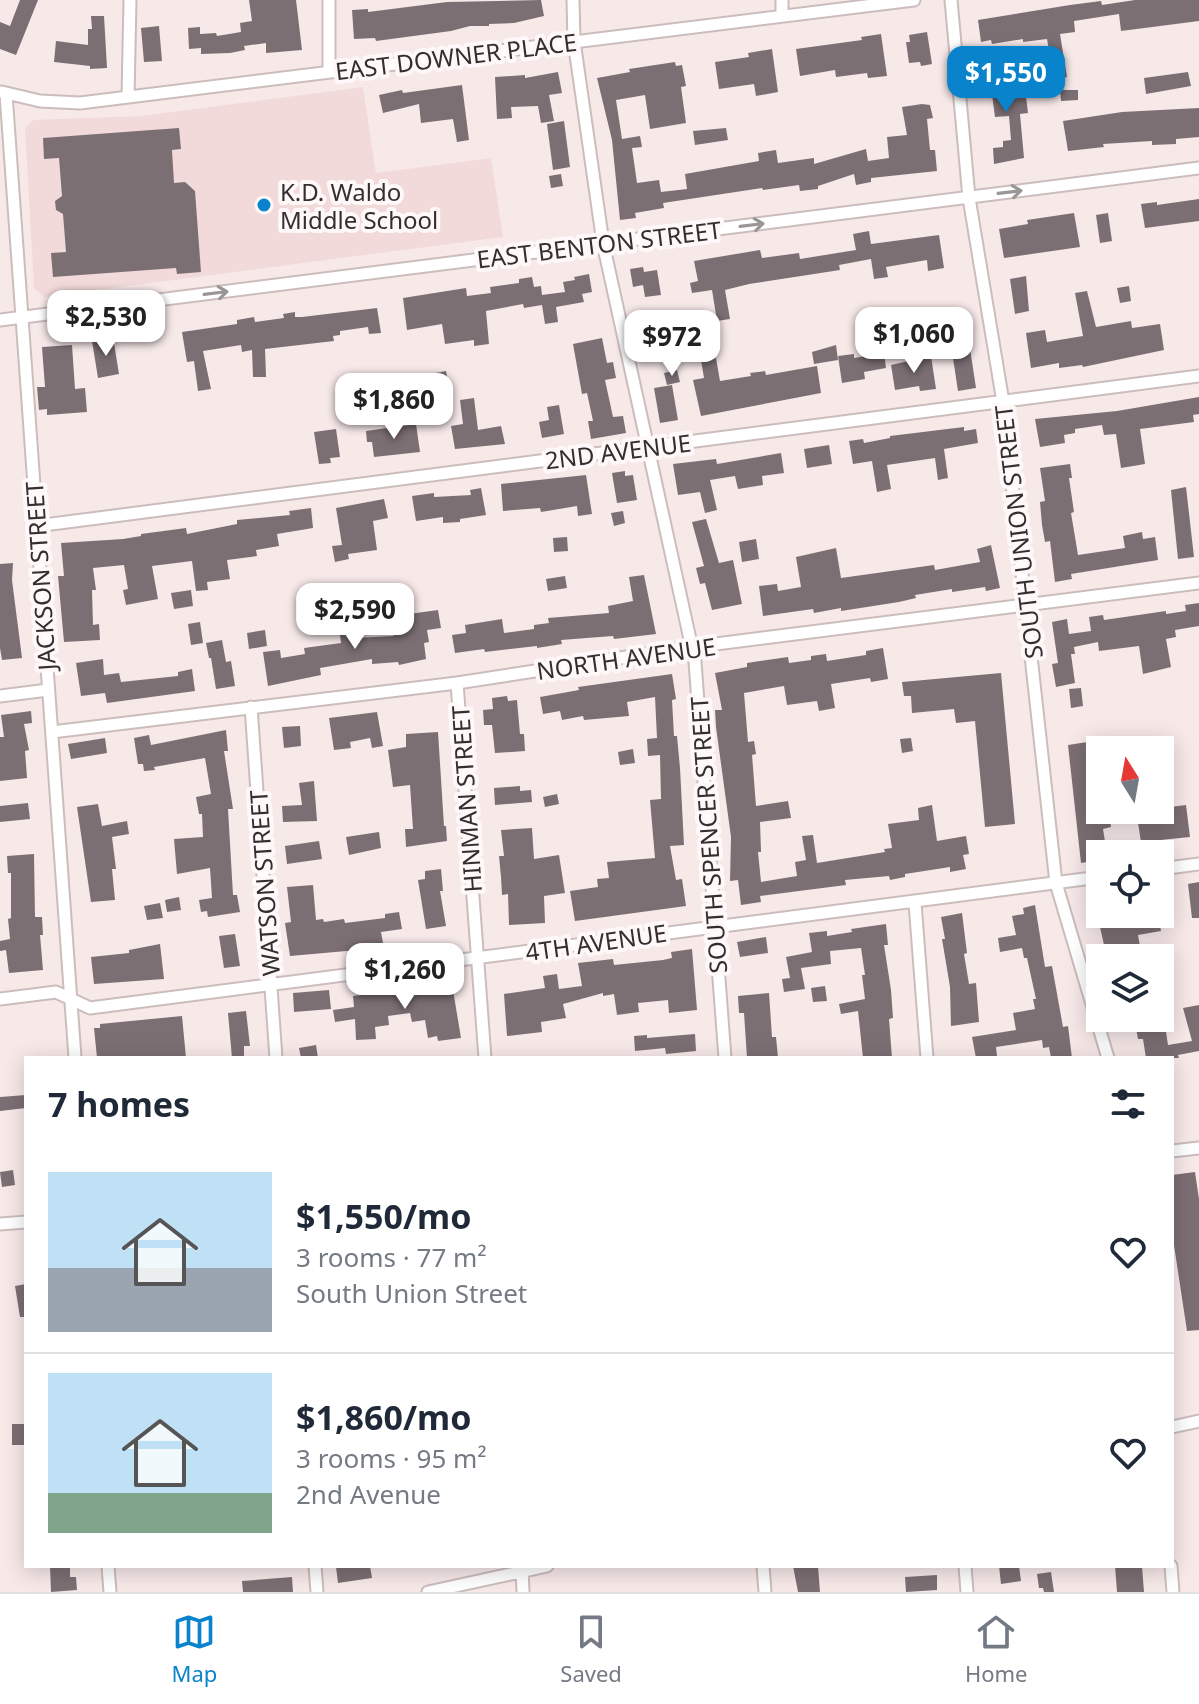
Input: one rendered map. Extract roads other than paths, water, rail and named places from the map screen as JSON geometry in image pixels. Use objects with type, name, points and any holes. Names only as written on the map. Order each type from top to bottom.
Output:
[{"type":"street","points":[[128,97],[130,0]]},
{"type":"street","points":[[329,0],[329,71]]},
{"type":"street","name":"SOUTH SPENCER STREET","points":[[573,0],[574,41],[603,243],[692,647],[725,1056]]},
{"type":"street","points":[[782,0],[782,16]]},
{"type":"street","name":"EAST DOWNER PLACE","points":[[3,92],[40,101],[80,103],[914,0]]},
{"type":"street","name":"SOUTH UNION STREET","points":[[951,0],[969,198],[1003,402],[1056,883],[1107,1056]]},
{"type":"street","name":"JACKSON STREET","points":[[3,92],[75,1056]]},
{"type":"street","name":"EAST BENTON STREET","points":[[0,320],[1199,168]]},
{"type":"street","name":"2ND AVENUE","points":[[36,526],[1199,376]]},
{"type":"street","name":"NORTH AVENUE","points":[[52,732],[457,683],[692,647],[1199,583]]},
{"type":"street","name":"HINMAN STREET","points":[[457,683],[485,1056]]},
{"type":"street","points":[[0,696],[48,690]]},
{"type":"street","name":"WATSON STREET","points":[[251,707],[276,1056]]},
{"type":"street","points":[[1174,867],[1199,864]]},
{"type":"street","name":"4TH AVENUE","points":[[0,999],[56,992],[90,1008],[1086,879]]},
{"type":"street","points":[[915,903],[927,1056]]},
{"type":"street","points":[[1174,1151],[1199,1148]]},
{"type":"street","points":[[0,1224],[24,1222]]},
{"type":"street","points":[[1174,1427],[1199,1421]]},
{"type":"street","points":[[108,1568],[110,1592]]},
{"type":"street","points":[[315,1568],[317,1592]]},
{"type":"street","points":[[763,1568],[765,1592]]},
{"type":"street","points":[[965,1568],[967,1592]]},
{"type":"street","points":[[1171,1568],[1173,1592]]},
{"type":"street","points":[[428,1592],[522,1569],[523,1592]]},
{"type":"place","name":"K.D. Waldo Middle School","points":[[264,205]]}]
